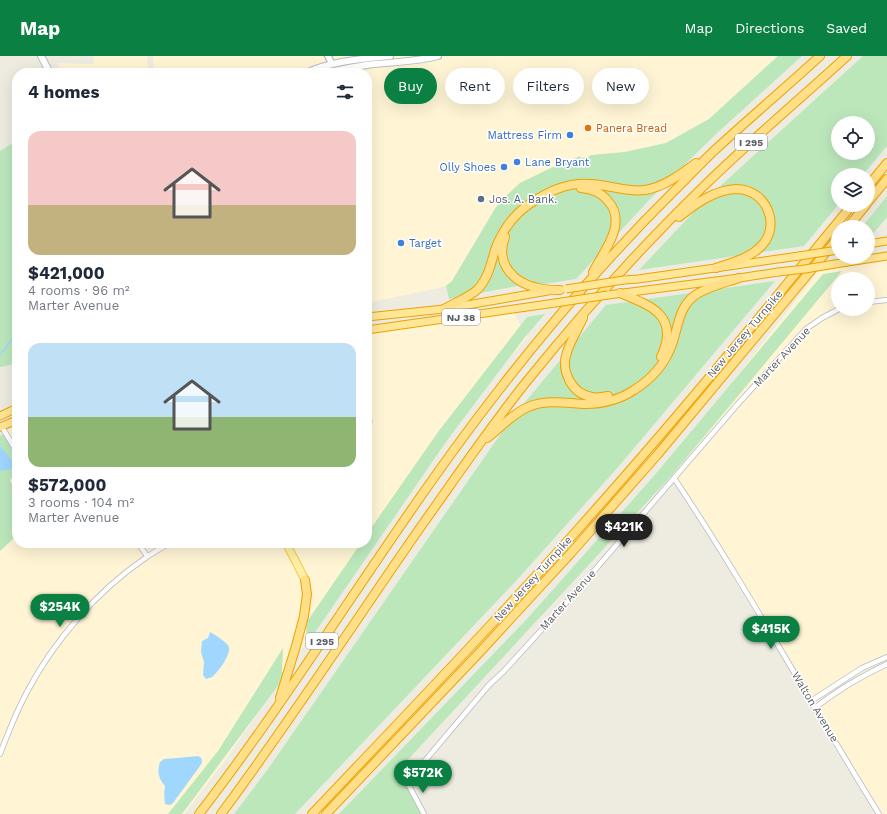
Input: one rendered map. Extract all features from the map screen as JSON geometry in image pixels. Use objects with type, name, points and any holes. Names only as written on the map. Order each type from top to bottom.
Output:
[{"type":"highway","name":"I 295","points":[[199,814],[278,706],[437,473],[500,388],[585,285],[653,212],[716,149],[820,56]]},
{"type":"highway","name":"I 295","points":[[221,814],[268,749],[478,445],[526,382],[589,306],[659,232],[730,161],[847,56]]},
{"type":"highway","points":[[444,309],[479,288],[486,278],[497,243],[506,227],[518,213],[540,197],[562,187],[578,183],[596,184],[626,190],[647,190],[675,178],[716,149]]},
{"type":"highway","points":[[875,178],[887,163]]},
{"type":"highway","points":[[875,194],[887,179]]},
{"type":"highway","points":[[563,289],[549,290],[529,286],[521,282],[507,270],[502,253],[502,244],[511,226],[526,211],[557,193],[578,188],[588,188],[604,196],[610,202],[616,219],[616,228],[613,237],[585,285]]},
{"type":"highway","points":[[659,232],[698,203],[717,193],[737,189],[754,194],[766,205],[769,213],[771,221],[768,236],[764,243],[751,254],[716,268]]},
{"type":"highway","name":"New Jersey Turnpike","points":[[312,814],[503,612],[576,532],[702,386],[846,212]]},
{"type":"highway","points":[[854,220],[860,212]]},
{"type":"highway","points":[[875,243],[887,241]]},
{"type":"highway","name":"New Jersey Turnpike","points":[[326,814],[479,653],[576,547],[667,443],[831,246]]},
{"type":"highway","name":"NJ 38","points":[[372,316],[444,309],[508,297],[831,251]]},
{"type":"highway","name":"NJ 38","points":[[372,329],[887,256]]},
{"type":"highway","points":[[478,445],[528,407],[550,402],[585,404],[606,402],[635,390],[652,376],[666,357],[671,347],[681,314],[693,297],[701,291],[739,278]]},
{"type":"highway","points":[[589,306],[567,352],[565,369],[571,384],[584,395],[593,397],[611,396],[621,392],[648,373],[660,357],[667,340],[665,324],[656,310],[620,293]]},
{"type":"highway","points":[[0,416],[12,410]]},
{"type":"highway","points":[[1,427],[12,422]]},
{"type":"highway","points":[[278,706],[304,616],[307,594],[305,580]]},
{"type":"main road","points":[[41,56],[47,68]]},
{"type":"main road","points":[[318,68],[332,64],[390,56]]},
{"type":"main road","points":[[344,68],[438,56]]},
{"type":"main road","points":[[289,548],[305,580]]},
{"type":"street","points":[[328,56],[332,64]]},
{"type":"street","points":[[875,301],[887,300]]},
{"type":"street","name":"Marter Avenue","points":[[424,814],[407,782],[489,685],[504,671],[575,593],[737,405],[806,329],[831,314]]},
{"type":"street","points":[[1,427],[12,444]]},
{"type":"street","name":"Walton Avenue","points":[[674,478],[720,549],[879,814]]},
{"type":"street","points":[[141,548],[147,556]]},
{"type":"street","points":[[0,754],[22,701],[34,679],[71,626],[92,604],[126,573],[147,556],[161,548]]},
{"type":"street","points":[[811,701],[862,668],[887,657]]},
{"type":"street","points":[[815,708],[824,700],[860,678],[887,664]]},
{"type":"shaded area","points":[[93,56],[147,56],[148,68],[60,68],[58,63],[94,64]]},
{"type":"shaded area","points":[[153,56],[778,56],[709,119],[666,143],[625,152],[592,155],[581,158],[580,156],[520,183],[496,207],[452,281],[446,286],[372,302],[372,68],[154,68]]},
{"type":"shaded area","points":[[887,260],[887,814],[879,814],[692,505],[666,465],[712,409],[820,269],[857,264],[875,264],[875,262]]},
{"type":"shaded area","points":[[512,309],[527,337],[490,381],[434,455],[372,546],[372,329]]},
{"type":"shaded area","points":[[12,422],[12,444],[2,427]]},
{"type":"shaded area","points":[[12,477],[12,486],[9,480]]},
{"type":"shaded area","points":[[12,540],[12,548],[371,548],[224,762],[184,814],[0,814],[0,551]]},
{"type":"green space","points":[[778,56],[802,56],[716,134],[650,199],[576,279],[532,286],[517,286],[449,299],[446,286],[452,281],[496,207],[520,183],[580,156],[581,158],[592,155],[625,152],[666,143],[709,119]]},
{"type":"green space","points":[[863,56],[887,56],[887,146],[869,168],[831,168],[832,212],[804,246],[639,270],[705,200]]},
{"type":"green space","points":[[12,144],[12,364],[0,367],[0,151]]},
{"type":"green space","points":[[887,196],[887,217],[875,231],[875,220],[868,220]]},
{"type":"green space","points":[[831,273],[831,284],[673,474],[402,766],[424,814],[339,814],[526,620],[653,477],[823,274]]},
{"type":"green space","points":[[775,281],[619,466],[515,582],[295,814],[234,814],[268,769],[511,419],[606,305]]},
{"type":"green space","points":[[545,314],[525,337],[448,439],[307,644],[306,623],[358,548],[372,548],[372,527],[438,432],[527,317]]},
{"type":"green space","points":[[6,433],[12,443],[12,478],[10,480],[12,485],[12,540],[0,551],[0,436]]},
{"type":"green space","points":[[283,648],[282,672],[287,673],[182,814],[168,814],[218,751]]},
{"type":"water","points":[[0,446],[12,460],[12,469],[0,471]]},
{"type":"water","points":[[210,632],[226,643],[229,650],[224,663],[217,672],[212,677],[206,679],[203,675],[204,662],[201,652],[202,641],[208,638]]},
{"type":"water","points":[[198,756],[202,760],[200,766],[173,803],[170,805],[165,804],[165,786],[159,774],[160,762],[164,759]]},
{"type":"waterway","points":[[0,355],[12,339]]},
{"type":"place","name":"Panera Bread","points":[[588,128]]},
{"type":"place","name":"Mattress Firm","points":[[570,135]]},
{"type":"place","name":"Lane Bryant","points":[[517,162]]},
{"type":"place","name":"Olly Shoes","points":[[504,167]]},
{"type":"place","name":"Jos. A. Bank.","points":[[481,199]]},
{"type":"place","name":"Target","points":[[401,243]]}]
